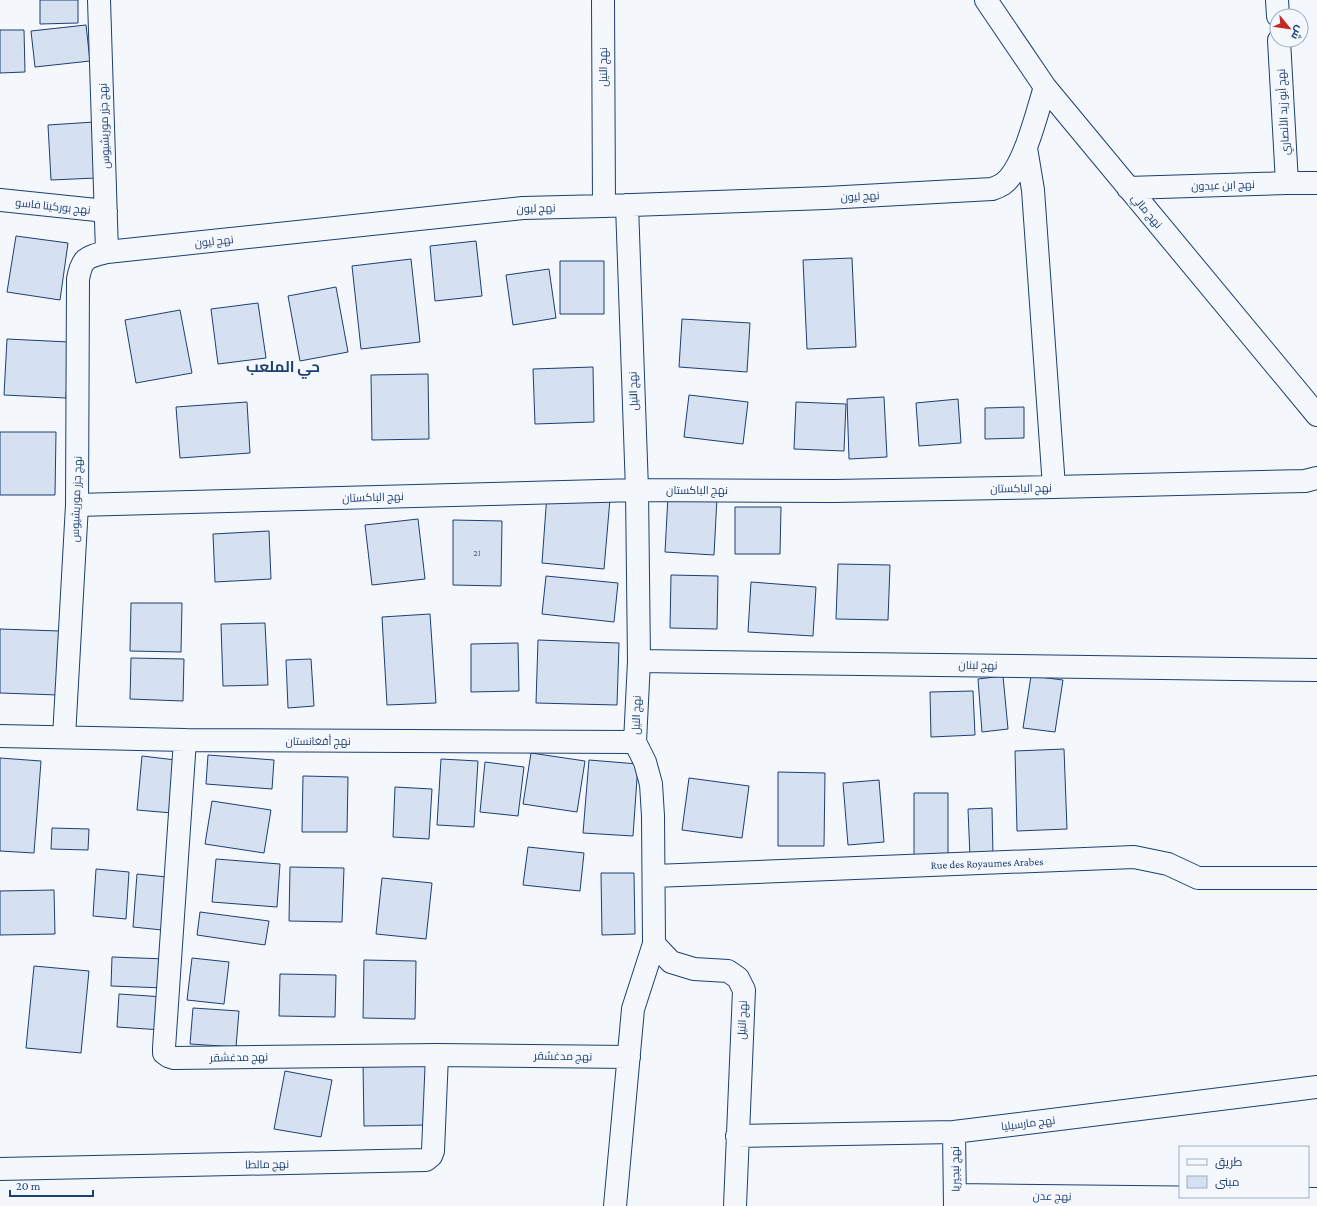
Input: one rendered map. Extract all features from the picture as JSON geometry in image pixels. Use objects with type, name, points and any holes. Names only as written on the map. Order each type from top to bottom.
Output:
[{"type":"street","name":"نهج جزر موريشيوس","points":[[99,0],[107,252]]},
{"type":"street","name":"نهج النيل","points":[[603,0],[604,206]]},
{"type":"street","name":"نهج مالي","points":[[986,0],[1045,87],[1317,415]]},
{"type":"street","name":"نهج أبو زيد الأنصاري","points":[[1280,48],[1287,183]]},
{"type":"street","points":[[1045,87],[1026,148],[1033,190],[1054,487]]},
{"type":"street","name":"نهج ليون","points":[[84,261],[91,256],[107,252],[523,208],[826,198],[992,190],[1004,183],[1013,174],[1026,148]]},
{"type":"street","name":"نهج ابن عبدون","points":[[1128,188],[1317,183]]},
{"type":"street","name":"نهج بوركينا فاسو","points":[[0,200],[106,211]]},
{"type":"street","name":"نهج النيل","points":[[627,205],[637,490],[639,661],[635,742],[646,762],[651,784],[654,876],[654,944],[671,962],[694,969],[728,971],[738,978],[744,990],[735,1206]]},
{"type":"street","name":"نهج جزر موريشيوس","points":[[64,737],[77,505],[78,279],[84,261]]},
{"type":"street","name":"نهج الباكستان","points":[[77,505],[637,490],[834,491],[1054,487],[1305,481],[1317,478]]},
{"type":"street","name":"نهج لبنان","points":[[639,661],[1317,670]]},
{"type":"street","name":"نهج أفغانستان","points":[[0,736],[184,740],[635,742]]},
{"type":"street","name":"نهج مدغشقر","points":[[184,740],[164,1053],[174,1058],[438,1055],[628,1057]]},
{"type":"street","name":"Rue des Royaumes Arabes","points":[[654,876],[1134,857],[1168,864],[1198,878],[1317,878]]},
{"type":"street","points":[[615,1206],[633,1009],[654,944]]},
{"type":"street","name":"نهج مالطا","points":[[0,1169],[426,1160],[433,1151],[438,1055]]},
{"type":"street","name":"نهج مارسيليا","points":[[737,1136],[954,1132],[1317,1087]]},
{"type":"street","name":"نهج نيجيريا","points":[[954,1132],[955,1200]]},
{"type":"street","name":"نهج عدن","points":[[955,1200],[1317,1199]]},
{"type":"building","points":[[40,0],[78,0],[78,23],[40,24]]},
{"type":"building","points":[[86,25],[90,61],[35,67],[31,31]]},
{"type":"building","points":[[0,30],[24,30],[25,72],[0,73]]},
{"type":"building","points":[[94,122],[96,178],[51,180],[48,125]]},
{"type":"building","points":[[16,236],[68,243],[60,300],[7,292]]},
{"type":"building","points":[[476,241],[482,296],[435,301],[430,246]]},
{"type":"building","points":[[852,258],[856,347],[807,349],[803,260]]},
{"type":"building","points":[[411,259],[420,342],[361,349],[352,266]]},
{"type":"building","points":[[560,261],[604,261],[604,314],[560,314]]},
{"type":"building","points":[[549,269],[556,318],[513,325],[506,275]]},
{"type":"building","points":[[336,287],[348,352],[300,361],[288,296]]},
{"type":"building","points":[[258,303],[266,358],[218,364],[211,309]]},
{"type":"building","points":[[180,310],[192,373],[136,383],[125,320]]},
{"type":"building","points":[[682,319],[750,323],[747,372],[679,367]]},
{"type":"building","points":[[7,339],[69,342],[66,398],[4,395]]},
{"type":"building","points":[[593,367],[594,422],[535,424],[533,369]]},
{"type":"building","points":[[428,374],[429,439],[372,440],[371,375]]},
{"type":"building","points":[[689,395],[748,402],[743,444],[684,437]]},
{"type":"building","points":[[884,397],[887,457],[849,459],[847,399]]},
{"type":"building","points":[[958,399],[961,443],[919,446],[916,403]]},
{"type":"building","points":[[247,402],[250,453],[180,458],[176,407]]},
{"type":"building","points":[[796,402],[846,404],[844,451],[794,449]]},
{"type":"building","points":[[1024,407],[1024,438],[985,439],[985,408]]},
{"type":"building","points":[[0,432],[56,432],[55,495],[0,495]]},
{"type":"building","points":[[547,494],[610,499],[604,569],[542,563]]},
{"type":"building","points":[[668,496],[717,498],[714,555],[665,552]]},
{"type":"building","points":[[735,507],[781,507],[780,554],[735,554]]},
{"type":"building","points":[[418,519],[425,579],[372,585],[365,525]]},
{"type":"building","points":[[453,520],[502,521],[501,586],[453,585]]},
{"type":"building","points":[[269,531],[271,579],[215,582],[213,534]]},
{"type":"building","points":[[838,564],[890,565],[888,620],[836,619]]},
{"type":"building","points":[[671,575],[718,576],[717,629],[670,628]]},
{"type":"building","points":[[546,576],[618,583],[614,622],[542,614]]},
{"type":"building","points":[[751,582],[816,587],[813,636],[748,632]]},
{"type":"building","points":[[131,603],[182,603],[181,652],[130,651]]},
{"type":"building","points":[[430,614],[436,703],[387,705],[382,617]]},
{"type":"building","points":[[265,623],[268,685],[223,686],[221,624]]},
{"type":"building","points":[[0,629],[60,631],[58,695],[0,693]]},
{"type":"building","points":[[538,640],[619,643],[617,705],[536,703]]},
{"type":"building","points":[[518,643],[519,691],[471,692],[471,644]]},
{"type":"building","points":[[131,658],[184,659],[183,701],[130,699]]},
{"type":"building","points":[[311,659],[314,706],[288,708],[286,660]]},
{"type":"building","points":[[1003,676],[1008,729],[982,732],[978,679]]},
{"type":"building","points":[[1031,676],[1063,680],[1055,732],[1023,728]]},
{"type":"building","points":[[973,691],[975,735],[931,737],[930,692]]},
{"type":"building","points":[[1064,749],[1067,829],[1017,831],[1015,751]]},
{"type":"building","points":[[531,753],[585,761],[577,812],[523,804]]},
{"type":"building","points":[[208,755],[274,760],[272,789],[206,784]]},
{"type":"building","points":[[142,756],[176,760],[172,813],[137,810]]},
{"type":"building","points":[[0,758],[41,761],[34,853],[0,851]]},
{"type":"building","points":[[441,759],[478,761],[474,827],[437,825]]},
{"type":"building","points":[[589,760],[638,764],[633,836],[583,833]]},
{"type":"building","points":[[485,762],[524,767],[518,816],[480,812]]},
{"type":"building","points":[[778,772],[825,773],[824,846],[778,846]]},
{"type":"building","points":[[303,776],[348,777],[347,832],[302,832]]},
{"type":"building","points":[[689,778],[749,786],[742,838],[682,830]]},
{"type":"building","points":[[879,780],[884,842],[848,845],[843,783]]},
{"type":"building","points":[[395,787],[432,789],[429,839],[393,837]]},
{"type":"building","points":[[914,793],[948,793],[948,857],[914,857]]},
{"type":"building","points":[[212,801],[271,810],[264,853],[205,844]]},
{"type":"building","points":[[992,808],[993,856],[970,857],[968,809]]},
{"type":"building","points":[[52,828],[89,829],[88,850],[51,849]]},
{"type":"building","points":[[528,847],[584,853],[580,891],[523,885]]},
{"type":"building","points":[[216,859],[280,864],[277,907],[212,902]]},
{"type":"building","points":[[290,867],[344,868],[342,922],[289,921]]},
{"type":"building","points":[[96,869],[129,872],[126,919],[93,916]]},
{"type":"building","points":[[601,873],[634,873],[635,934],[602,935]]},
{"type":"building","points":[[137,874],[167,877],[162,930],[133,927]]},
{"type":"building","points":[[382,878],[432,883],[426,939],[376,934]]},
{"type":"building","points":[[54,890],[55,934],[0,935],[0,891]]},
{"type":"building","points":[[200,912],[269,921],[265,945],[197,935]]},
{"type":"building","points":[[112,957],[166,959],[165,988],[111,986]]},
{"type":"building","points":[[192,958],[229,962],[224,1004],[187,1000]]},
{"type":"building","points":[[364,960],[416,961],[415,1019],[363,1018]]},
{"type":"building","points":[[34,966],[89,971],[81,1053],[26,1048]]},
{"type":"building","points":[[280,974],[336,975],[335,1017],[279,1016]]},
{"type":"building","points":[[119,994],[164,997],[162,1030],[117,1027]]},
{"type":"building","points":[[193,1008],[239,1011],[236,1047],[190,1044]]},
{"type":"building","points":[[427,1063],[428,1125],[364,1126],[363,1064]]},
{"type":"building","points":[[285,1071],[332,1080],[321,1137],[274,1129]]},
{"type":"district","name":"حي الملعب","points":[[283,367]]}]
